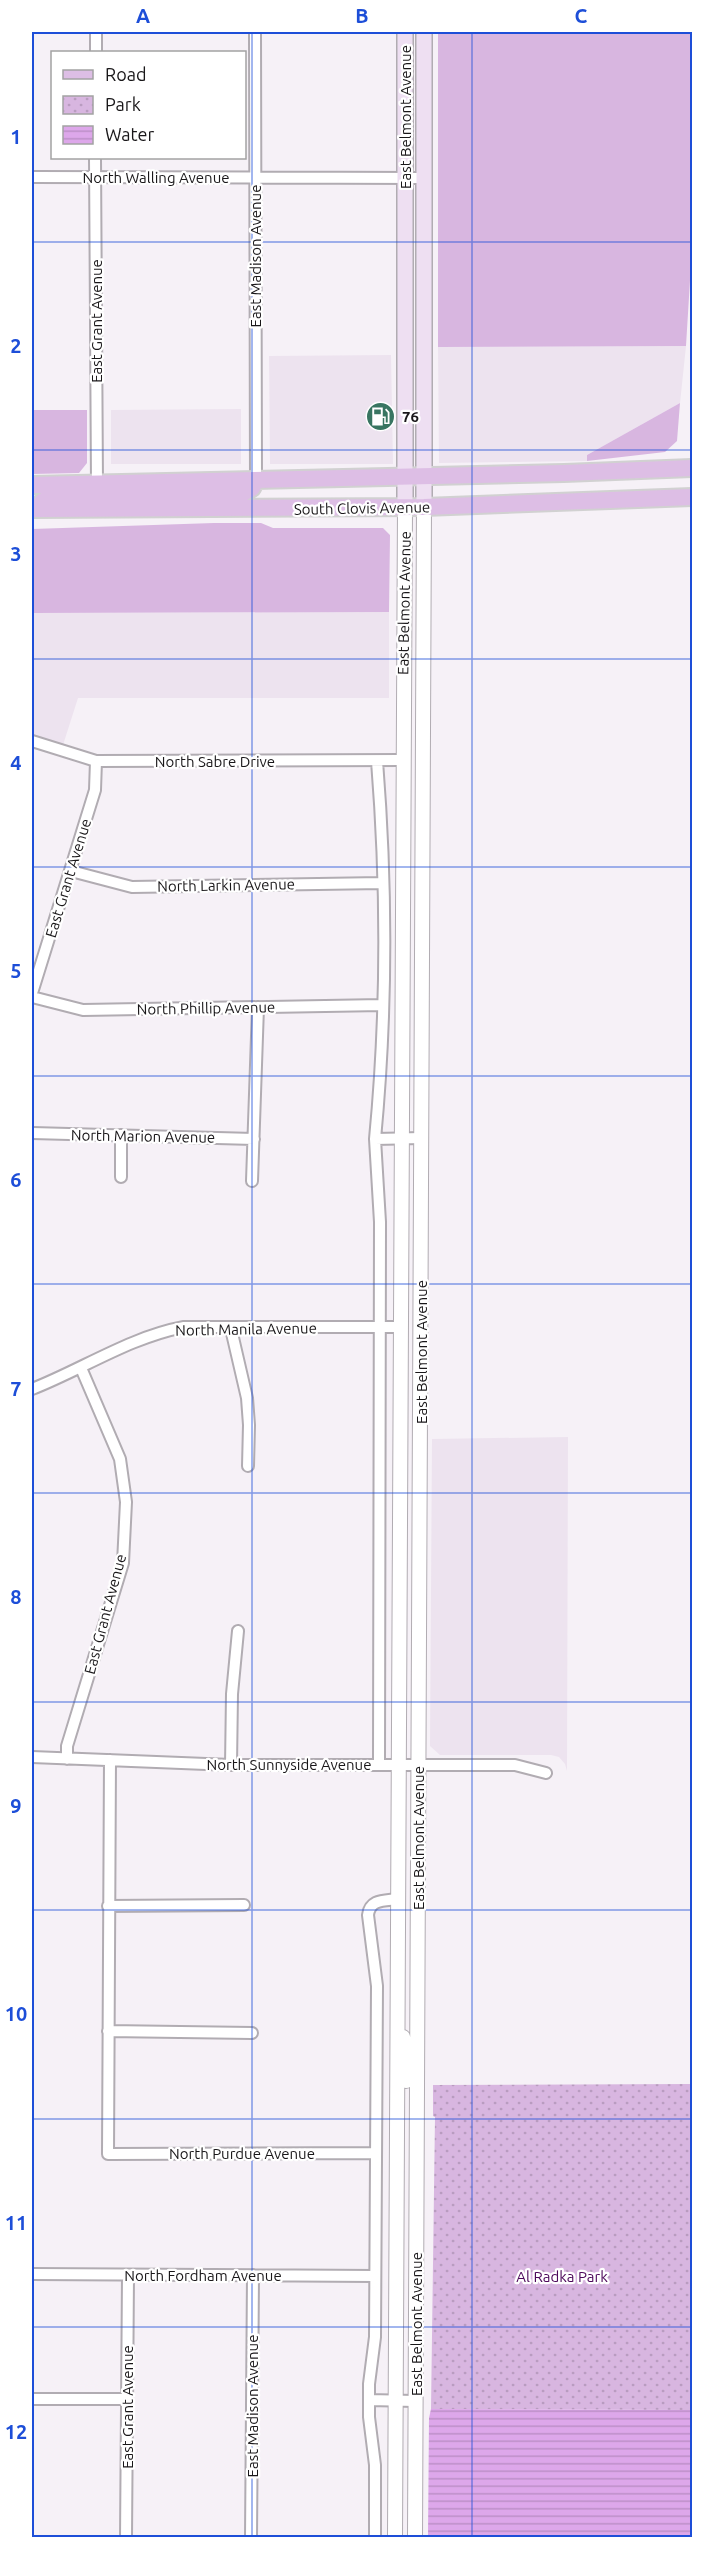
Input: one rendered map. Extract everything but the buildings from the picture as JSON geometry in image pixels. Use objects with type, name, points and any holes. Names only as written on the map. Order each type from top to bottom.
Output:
[{"type":"main road","name":"East Belmont Avenue","points":[[405,32],[405,507]]},
{"type":"main road","name":"East Belmont Avenue","points":[[424,32],[424,507]]},
{"type":"main road","name":"South Clovis Avenue","points":[[32,485],[693,468]]},
{"type":"main road","points":[[126,508],[174,494],[241,494],[252,488],[256,480]]},
{"type":"main road","points":[[35,509],[42,501],[50,497],[135,496],[186,481]]},
{"type":"main road","name":"South Clovis Avenue","points":[[35,509],[424,507],[693,497]]},
{"type":"street","points":[[96,32],[96,51]]},
{"type":"street","name":"East Madison Avenue","points":[[255,32],[256,480]]},
{"type":"street","name":"East Grant Avenue","points":[[95,159],[97,484]]},
{"type":"street","name":"North Walling Avenue","points":[[32,177],[424,178]]},
{"type":"street","name":"East Belmont Avenue","points":[[395,2538],[405,507]]},
{"type":"street","name":"East Belmont Avenue","points":[[415,2538],[424,507]]},
{"type":"street","name":"North Sabre Drive","points":[[32,741],[96,762],[402,760]]},
{"type":"street","points":[[377,761],[382,830],[381,1071],[375,1139],[380,1222],[379,1764]]},
{"type":"street","name":"East Grant Avenue","points":[[32,995],[96,790],[96,762]]},
{"type":"street","name":"North Larkin Avenue","points":[[71,871],[132,886],[382,883]]},
{"type":"street","name":"North Phillip Avenue","points":[[32,995],[83,1010],[382,1005]]},
{"type":"street","points":[[252,1181],[258,1007]]},
{"type":"street","name":"North Marion Avenue","points":[[32,1133],[254,1139]]},
{"type":"street","points":[[121,1135],[121,1177]]},
{"type":"street","points":[[375,1139],[422,1138]]},
{"type":"street","name":"North Manila Avenue","points":[[32,1389],[169,1330],[183,1327],[231,1329],[401,1327]]},
{"type":"street","points":[[231,1329],[247,1398],[248,1466]]},
{"type":"street","name":"East Grant Avenue","points":[[66,1759],[67,1746],[123,1563],[126,1502],[120,1460],[81,1368]]},
{"type":"street","points":[[231,1765],[232,1694],[238,1631]]},
{"type":"street","name":"North Sunnyside Avenue","points":[[32,1757],[231,1765],[515,1765],[546,1773]]},
{"type":"street","points":[[110,1760],[108,2031],[252,2032]]},
{"type":"street","name":"East Belmont Avenue","points":[[375,2538],[375,2465],[369,2400],[375,2337],[377,1986],[368,1915],[369,1907],[374,1902],[398,1899]]},
{"type":"street","points":[[108,1906],[244,1905]]},
{"type":"street","points":[[397,2012],[407,2054],[407,2129],[411,2134],[417,2136]]},
{"type":"street","name":"North Purdue Avenue","points":[[108,2031],[108,2154],[376,2153]]},
{"type":"street","name":"North Fordham Avenue","points":[[32,2274],[375,2276]]},
{"type":"street","name":"East Madison Avenue","points":[[251,2538],[253,2275]]},
{"type":"street","name":"East Grant Avenue","points":[[126,2538],[128,2276]]},
{"type":"street","points":[[32,2399],[127,2399]]},
{"type":"street","points":[[369,2400],[415,2401]]},
{"type":"shaded area","points":[[686,346],[680,403],[587,455],[587,461],[439,463],[438,347]]},
{"type":"shaded area","points":[[391,355],[393,464],[270,464],[269,356]]},
{"type":"shaded area","points":[[241,409],[241,464],[111,464],[111,410]]},
{"type":"shaded area","points":[[389,612],[389,698],[78,698],[63,745],[32,735],[32,613]]},
{"type":"shaded area","points":[[568,1437],[567,1771],[559,1757],[551,1755],[440,1755],[430,1746],[432,1439]]},
{"type":"green space","points":[[438,32],[692,32],[692,248],[686,346],[438,347]]},
{"type":"green space","points":[[680,403],[677,441],[665,452],[587,461],[587,455]]},
{"type":"green space","points":[[32,410],[87,410],[87,463],[79,473],[32,474]]},
{"type":"green space","points":[[261,523],[273,528],[383,528],[390,535],[389,612],[32,613],[32,529]]},
{"type":"green space","name":"Al Radka Park","points":[[692,2084],[692,2410],[431,2409],[435,2117],[433,2116],[433,2085]]},
{"type":"water","points":[[431,2409],[692,2410],[692,2537],[428,2537]]},
{"type":"place","name":"76","points":[[381,416]]}]
